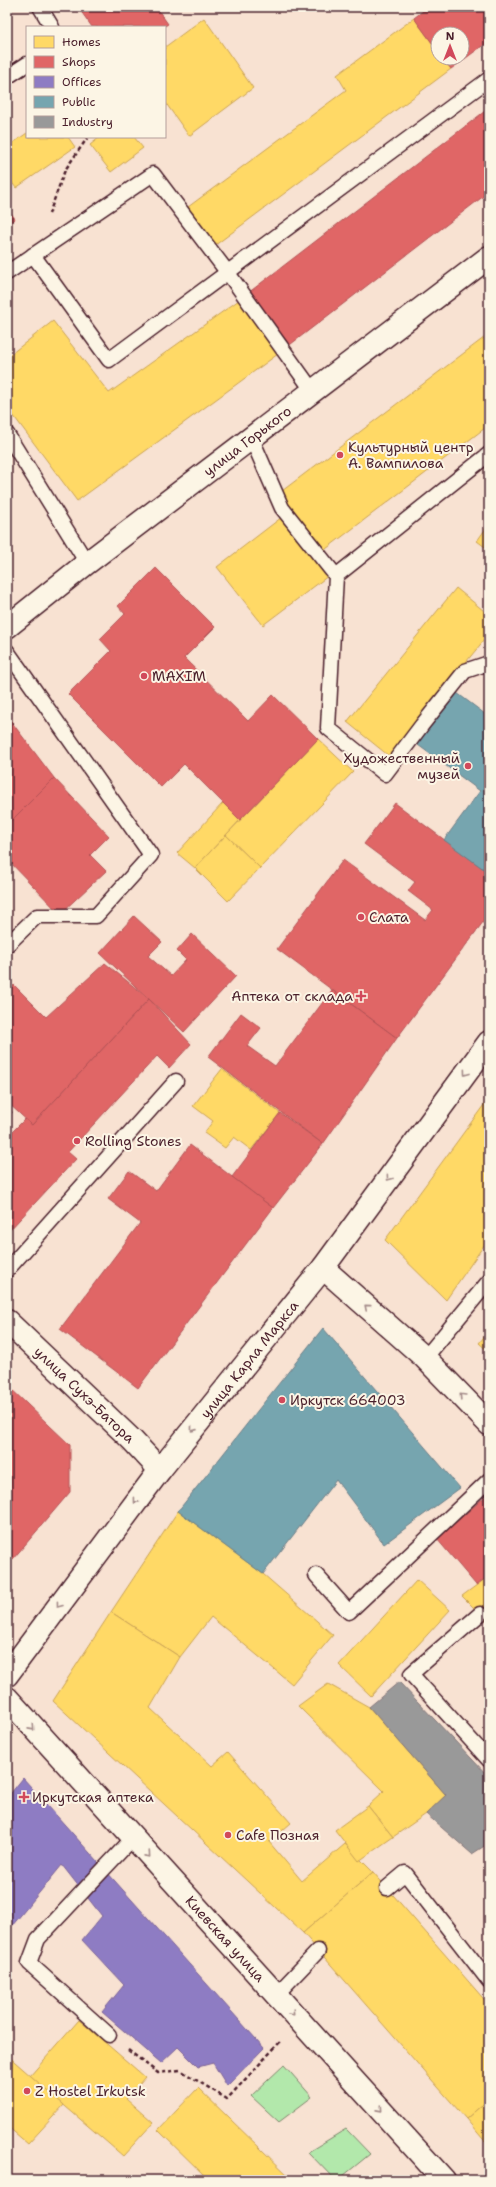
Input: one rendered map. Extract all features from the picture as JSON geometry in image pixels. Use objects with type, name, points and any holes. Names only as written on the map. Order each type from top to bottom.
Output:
[{"type":"street","name":"улица Горького","points":[[7,626],[312,390],[489,257]]},
{"type":"street","name":"улица Карла Маркса","points":[[7,1675],[160,1470],[323,1268],[489,1042]]},
{"type":"street","points":[[323,1268],[425,1358],[489,1424]]},
{"type":"street","name":"улица Сухэ-Батора","points":[[7,1321],[132,1440],[160,1470]]},
{"type":"street","name":"Киевская улица","points":[[7,1698],[444,2180]]},
{"type":"lane","points":[[40,7],[51,26]]},
{"type":"lane","points":[[7,77],[26,65]]},
{"type":"lane","points":[[33,255],[109,360],[489,79]]},
{"type":"lane","points":[[7,273],[153,174],[228,273],[312,390]]},
{"type":"lane","points":[[7,434],[87,563]]},
{"type":"lane","points":[[251,437],[282,508],[336,576],[328,728],[385,774],[422,724],[465,671],[489,663]]},
{"type":"lane","points":[[336,576],[489,454]]},
{"type":"lane","points":[[7,651],[151,856],[96,916],[37,916],[7,945]]},
{"type":"lane","points":[[7,1270],[176,1081]]},
{"type":"lane","points":[[425,1358],[489,1281]]},
{"type":"lane","points":[[316,1575],[349,1612],[489,1480]]},
{"type":"lane","points":[[480,1614],[411,1674],[489,1760]]},
{"type":"lane","points":[[109,2035],[29,1963],[38,1939],[133,1838]]},
{"type":"lane","points":[[387,1888],[405,1873],[489,1981]]},
{"type":"lane","points":[[276,1996],[318,1951]]},
{"type":"path","points":[[33,255],[65,170],[87,138]]},
{"type":"path","points":[[7,1107],[12,1111],[7,1116]]},
{"type":"path","points":[[109,2035],[158,2073],[180,2070],[227,2099],[284,2037]]},
{"type":"green space","points":[[284,2065],[312,2097],[279,2122],[251,2096]]},
{"type":"green space","points":[[346,2129],[370,2154],[338,2180],[335,2180],[308,2152]]},
{"type":"building: Homes","points":[[204,18],[253,88],[189,136],[166,103],[166,46]]},
{"type":"building: Homes","points":[[414,18],[430,40],[430,66],[449,66],[451,69],[214,246],[184,210],[346,90],[337,75]]},
{"type":"building: Homes","points":[[26,134],[26,138],[69,138],[75,147],[16,188],[7,176],[7,147]]},
{"type":"building: Homes","points":[[99,138],[135,138],[143,148],[111,172],[90,145]]},
{"type":"building: Homes","points":[[239,300],[278,354],[77,501],[7,407],[7,357],[53,321],[109,393]]},
{"type":"building: Homes","points":[[489,334],[489,425],[322,552],[278,494]]},
{"type":"building: Homes","points":[[282,517],[328,576],[263,625],[217,567]]},
{"type":"building: Homes","points":[[489,524],[489,550],[477,541]]},
{"type":"building: Homes","points":[[456,588],[489,615],[489,634],[389,756],[347,722]]},
{"type":"building: Homes","points":[[318,739],[353,772],[260,868],[226,835]]},
{"type":"building: Homes","points":[[223,803],[240,820],[195,868],[177,853]]},
{"type":"building: Homes","points":[[226,835],[260,868],[228,901],[195,868]]},
{"type":"building: Homes","points":[[222,1069],[280,1113],[251,1150],[234,1137],[225,1148],[204,1133],[213,1121],[193,1106]]},
{"type":"building: Homes","points":[[489,1098],[489,1238],[446,1300],[385,1240]]},
{"type":"building: Homes","points":[[489,1331],[489,1352],[479,1343]]},
{"type":"building: Homes","points":[[178,1511],[263,1574],[333,1635],[292,1684],[211,1617],[180,1657],[111,1612]]},
{"type":"building: Homes","points":[[485,1579],[489,1584],[489,1623],[462,1596]]},
{"type":"building: Homes","points":[[417,1580],[450,1610],[371,1696],[339,1665]]},
{"type":"building: Homes","points":[[111,1612],[180,1657],[150,1708],[212,1766],[228,1752],[291,1823],[269,1842],[302,1881],[345,1844],[373,1872],[303,1933],[53,1701]]},
{"type":"building: Homes","points":[[328,1684],[369,1707],[446,1795],[426,1814],[393,1837],[368,1806],[384,1791],[298,1706]]},
{"type":"building: Homes","points":[[368,1806],[393,1837],[359,1861],[335,1830]]},
{"type":"building: Homes","points":[[373,1872],[489,2005],[489,2099],[466,2119],[303,1933]]},
{"type":"building: Homes","points":[[79,2020],[145,2077],[126,2099],[153,2123],[123,2156],[30,2076]]},
{"type":"building: Homes","name":"Z Hostel Irkutsk","points":[[7,2055],[64,2105],[28,2144],[7,2126]]},
{"type":"building: Homes","points":[[198,2088],[293,2180],[209,2180],[158,2130]]},
{"type":"building: Homes","points":[[489,2099],[489,2146],[466,2119]]},
{"type":"building: Shops","points":[[78,7],[156,7],[168,24],[165,26],[91,26]]},
{"type":"building: Shops","points":[[428,7],[489,7],[489,41],[470,55],[470,26],[430,26],[430,40],[414,18]]},
{"type":"building: Shops","points":[[489,108],[489,192],[278,354],[239,300]]},
{"type":"building: Shops","points":[[7,207],[15,219],[7,224]]},
{"type":"building: Shops","name":"MAXIM","points":[[156,568],[215,627],[184,658],[248,721],[273,695],[318,739],[240,820],[184,764],[161,787],[68,694],[111,651],[100,639],[125,614],[118,606]]},
{"type":"building: Shops","points":[[7,716],[54,778],[7,825]]},
{"type":"building: Shops","points":[[54,778],[109,836],[90,855],[106,871],[60,914],[7,859],[7,825]]},
{"type":"building: Shops","name":"Слата","points":[[395,803],[489,873],[489,914],[397,1038],[277,949],[343,860],[425,920],[433,910],[408,891],[415,882],[364,844]]},
{"type":"building: Shops","points":[[134,916],[162,942],[148,956],[171,976],[186,960],[177,951],[192,934],[236,976],[184,1032],[100,953]]},
{"type":"building: Shops","points":[[105,963],[149,999],[32,1125],[7,1102],[7,993],[14,985],[46,1017]]},
{"type":"building: Shops","points":[[332,990],[397,1038],[323,1144],[208,1057],[241,1013],[261,1028],[247,1046],[275,1066]]},
{"type":"building: Shops","points":[[149,999],[191,1044],[169,1068],[157,1056],[68,1152],[76,1159],[7,1233],[7,1137],[25,1119],[32,1125]]},
{"type":"building: Shops","points":[[280,1113],[323,1144],[273,1208],[232,1177]]},
{"type":"building: Shops","points":[[190,1145],[273,1208],[138,1388],[60,1329],[140,1223],[108,1199],[129,1171],[156,1191]]},
{"type":"building: Shops","points":[[7,1385],[70,1445],[70,1492],[7,1566]]},
{"type":"building: Shops","points":[[487,1495],[489,1497],[489,1576],[476,1585],[437,1539]]},
{"type":"building: Offices","points":[[23,1778],[264,2048],[227,2086],[213,2063],[198,2067],[178,2047],[161,2063],[102,2012],[124,1985],[82,1940],[102,1916],[62,1865],[7,1932],[7,1798]]},
{"type":"building: Public","name":"Художественный музей","points":[[453,690],[489,717],[489,873],[444,840],[480,791],[414,742]]},
{"type":"building: Public","points":[[323,1328],[460,1488],[384,1544],[336,1480],[263,1574],[178,1511]]},
{"type":"building: Industry","points":[[399,1682],[489,1777],[489,1843],[472,1854],[426,1814],[446,1795],[369,1707]]},
{"type":"place","name":"Культурный центр А. Вампилова","points":[[340,455]]},
{"type":"place","name":"MAXIM","points":[[144,676]]},
{"type":"place","name":"Художественный музей","points":[[468,766]]},
{"type":"place","name":"Слата","points":[[361,917]]},
{"type":"place","name":"Аптека от склада","points":[[361,996]]},
{"type":"place","name":"Rolling Stones","points":[[77,1141]]},
{"type":"place","name":"Иркутск 664003","points":[[282,1400]]},
{"type":"place","name":"Иркутская аптека","points":[[24,1797]]},
{"type":"place","name":"Cafe Позная","points":[[228,1835]]},
{"type":"place","name":"Z Hostel Irkutsk","points":[[27,2091]]}]
